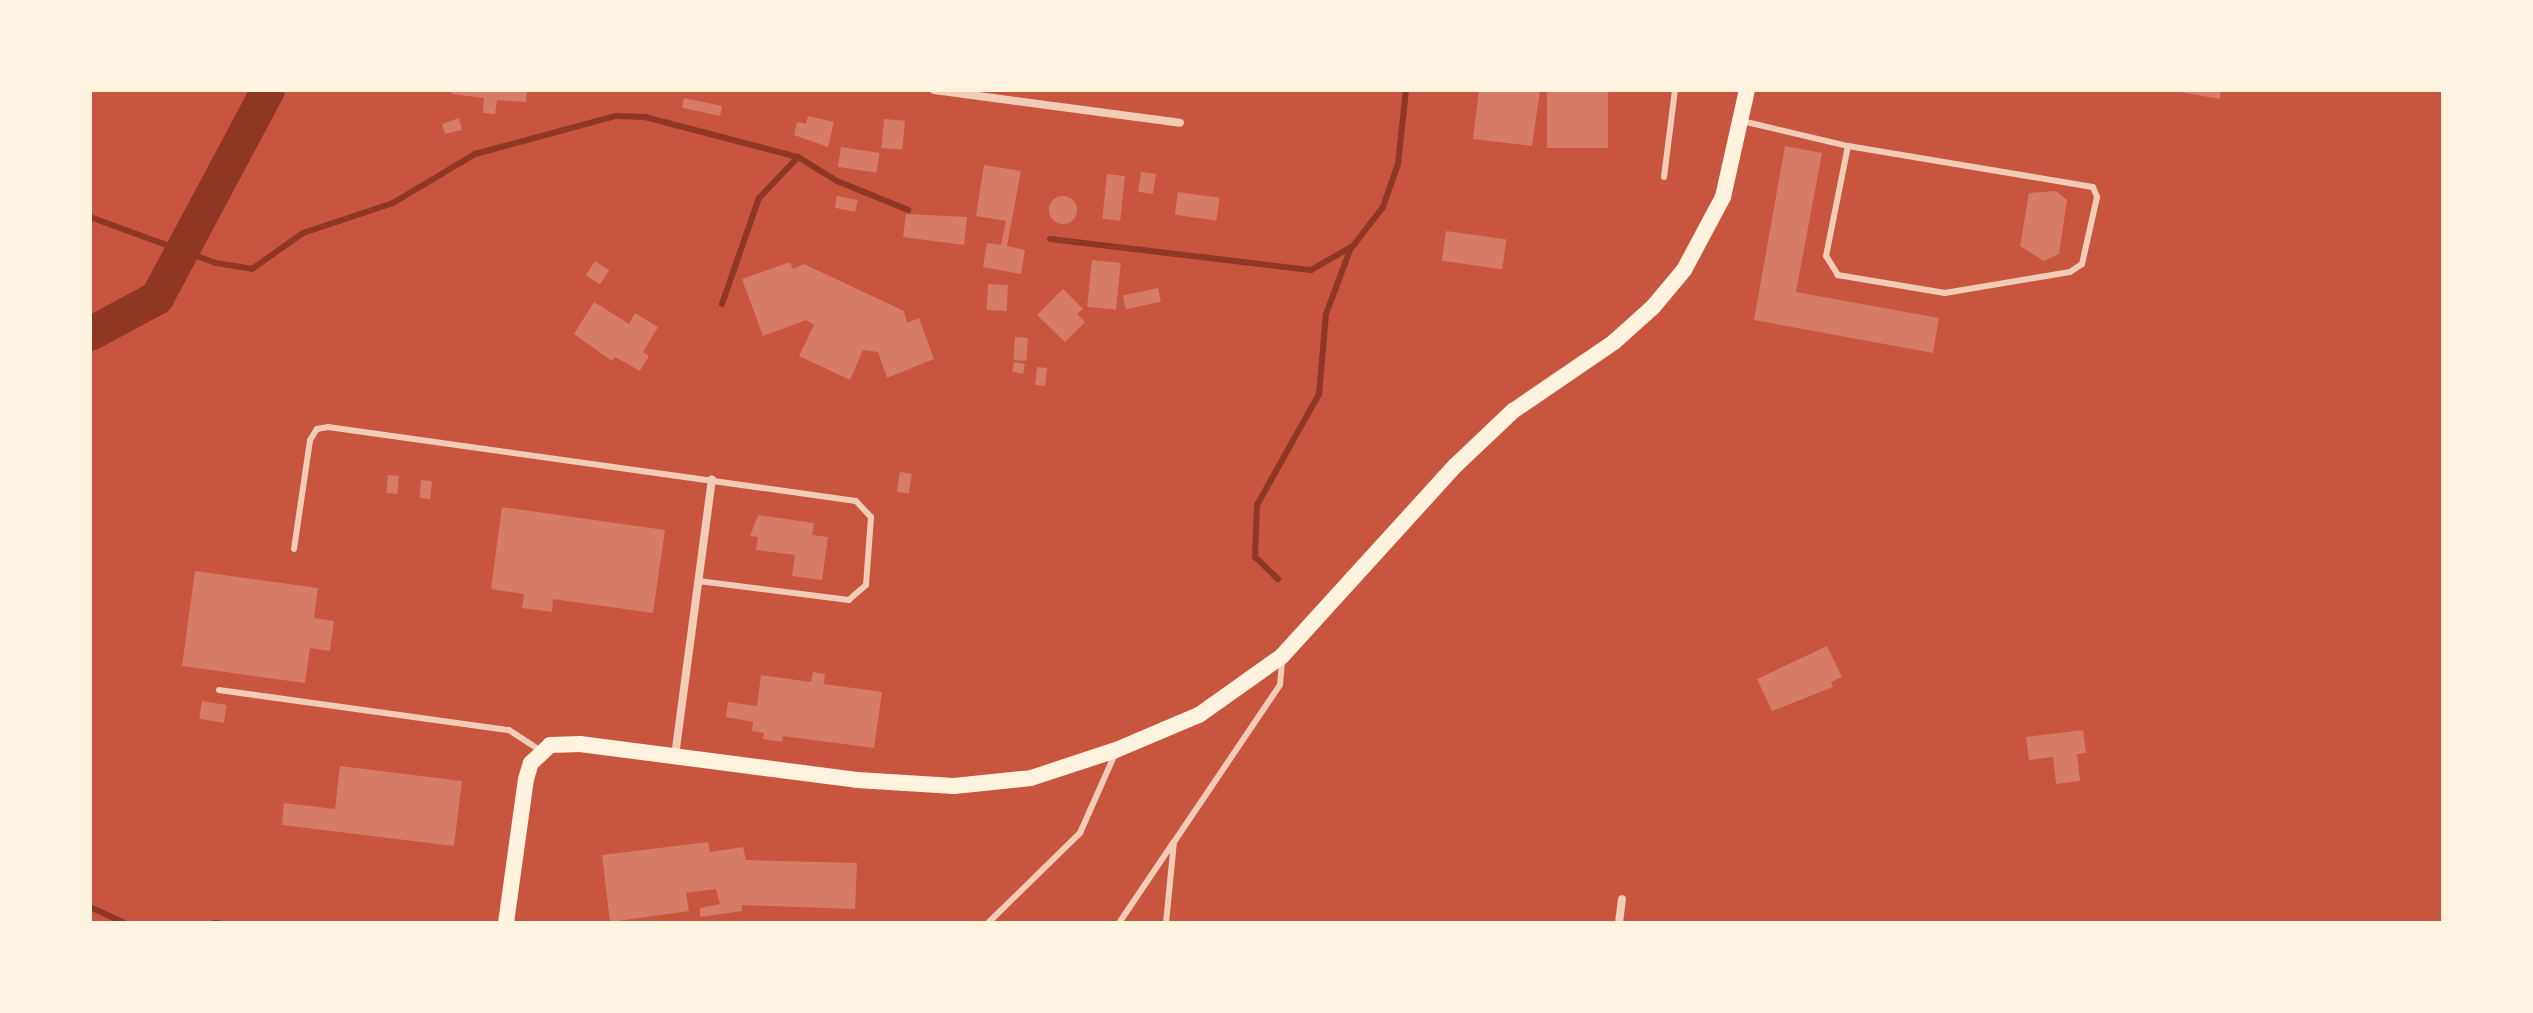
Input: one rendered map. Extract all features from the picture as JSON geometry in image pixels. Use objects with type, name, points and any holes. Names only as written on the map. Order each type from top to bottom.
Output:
[{"type":"main road","points":[[506,923],[526,779],[540,750],[563,743],[940,786],[1031,778],[1116,750],[1199,715],[1282,656],[1456,465],[1513,411],[1614,342],[1668,289],[1723,197],[1747,90]]},
{"type":"street","points":[[934,90],[1180,123]]},
{"type":"street","points":[[1048,103],[1050,90]]},
{"type":"street","points":[[675,756],[712,479]]},
{"type":"street","points":[[1619,923],[1622,899]]},
{"type":"lane","points":[[1664,177],[1675,90]]},
{"type":"lane","points":[[1742,121],[1848,146],[2093,187],[2097,197],[2082,264],[2070,272],[1945,293],[1838,275],[1826,256],[1848,146]]},
{"type":"lane","points":[[294,549],[310,440],[317,429],[328,427],[712,479],[856,501],[867,509],[873,533],[866,585],[849,600],[698,581]]},
{"type":"lane","points":[[1119,923],[1280,685],[1282,656]]},
{"type":"lane","points":[[219,690],[509,730],[540,750]]},
{"type":"lane","points":[[988,923],[1080,833],[1116,750]]},
{"type":"lane","points":[[1166,923],[1174,842]]},
{"type":"building","points":[[453,90],[527,90],[526,102],[497,100],[495,114],[483,113],[484,98],[452,94]]},
{"type":"building","points":[[1479,90],[1540,90],[1532,146],[1473,139]]},
{"type":"building","points":[[1547,90],[1608,90],[1608,148],[1547,148]]},
{"type":"building","points":[[2169,90],[2221,90],[2220,99]]},
{"type":"building","points":[[684,98],[722,106],[720,116],[682,108]]},
{"type":"building","points":[[808,116],[834,122],[828,147],[794,135],[797,122],[806,124]]},
{"type":"building","points":[[459,118],[462,130],[445,134],[442,124]]},
{"type":"building","points":[[884,119],[905,121],[902,150],[881,148]]},
{"type":"building","points":[[1785,146],[1822,153],[1796,292],[1939,318],[1933,353],[1754,320]]},
{"type":"building","points":[[841,147],[880,153],[876,173],[838,167]]},
{"type":"building","points":[[984,165],[1021,171],[1007,246],[1025,250],[1021,274],[983,267],[987,243],[1001,245],[1006,221],[976,216]]},
{"type":"building","points":[[1141,172],[1156,174],[1153,194],[1138,192]]},
{"type":"building","points":[[1107,174],[1125,176],[1120,221],[1102,219]]},
{"type":"building","points":[[2056,191],[2067,200],[2059,254],[2044,261],[2020,246],[2029,193]]},
{"type":"building","points":[[1178,192],[1220,198],[1216,221],[1175,215]]},
{"type":"building","points":[[837,196],[858,200],[855,212],[835,208]]},
{"type":"building","points":[[1063,196],[1073,200],[1077,210],[1073,220],[1063,224],[1053,220],[1049,210],[1053,200]]},
{"type":"building","points":[[906,214],[967,217],[964,245],[903,237]]},
{"type":"building","points":[[1446,231],[1506,239],[1502,269],[1442,261]]},
{"type":"building","points":[[1092,260],[1121,263],[1116,310],[1087,307]]},
{"type":"building","points":[[595,261],[609,270],[600,285],[586,275]]},
{"type":"building","points":[[790,262],[793,269],[804,264],[904,311],[907,323],[919,318],[934,359],[887,378],[878,352],[863,350],[850,380],[799,356],[814,325],[806,320],[763,336],[742,279]]},
{"type":"building","points":[[988,284],[1008,285],[1007,311],[987,310]]},
{"type":"building","points":[[1158,288],[1161,302],[1126,309],[1123,295]]},
{"type":"building","points":[[1063,289],[1083,309],[1077,314],[1085,322],[1065,342],[1037,315]]},
{"type":"building","points":[[594,302],[629,324],[635,313],[658,327],[643,352],[649,356],[640,371],[615,357],[612,361],[574,334]]},
{"type":"building","points":[[1015,337],[1028,338],[1026,361],[1013,360]]},
{"type":"building","points":[[1014,362],[1025,364],[1023,374],[1012,372]]},
{"type":"building","points":[[1037,367],[1047,368],[1045,386],[1035,385]]},
{"type":"building","points":[[900,472],[912,474],[909,494],[897,492]]},
{"type":"building","points":[[388,475],[399,476],[397,494],[386,493]]},
{"type":"building","points":[[421,480],[432,481],[430,499],[419,498]]},
{"type":"building","points":[[502,507],[665,530],[653,613],[553,599],[552,612],[522,608],[524,594],[491,589]]},
{"type":"building","points":[[758,515],[814,523],[812,535],[828,537],[822,580],[792,576],[795,555],[756,550],[758,537],[750,536]]},
{"type":"building","points":[[195,571],[318,588],[314,618],[334,621],[330,651],[310,648],[305,683],[182,666]]},
{"type":"building","points":[[1827,646],[1842,677],[1831,682],[1833,687],[1772,711],[1757,679]]},
{"type":"building","points":[[813,672],[825,674],[824,684],[882,692],[874,748],[783,736],[782,742],[763,739],[764,733],[752,731],[753,722],[726,717],[728,702],[757,706],[761,675],[811,682]]},
{"type":"building","points":[[202,701],[227,705],[224,723],[199,719]]},
{"type":"building","points":[[2083,730],[2086,753],[2077,754],[2080,781],[2056,784],[2053,757],[2029,760],[2026,737]]},
{"type":"building","points":[[340,766],[462,781],[454,846],[282,825],[284,803],[335,809]]},
{"type":"building","points":[[708,842],[710,852],[743,847],[746,860],[857,863],[855,909],[742,905],[742,911],[700,917],[700,908],[720,904],[716,889],[686,893],[689,911],[610,922],[602,855]]},
{"type":"waterway","points":[[90,334],[157,298],[268,90]]},
{"type":"waterway","points":[[1050,239],[1311,270],[1353,246],[1383,207],[1398,164],[1406,90]]},
{"type":"waterway","points":[[90,217],[216,263],[252,269],[303,233],[393,203],[475,154],[616,116],[645,117],[798,157],[837,181],[908,210]]},
{"type":"waterway","points":[[722,304],[759,198],[798,157]]},
{"type":"waterway","points":[[1278,579],[1255,557],[1257,505],[1319,394],[1326,314],[1350,250]]},
{"type":"waterway","points":[[90,907],[124,923]]},
{"type":"waterway","points":[[214,923],[219,923]]}]
